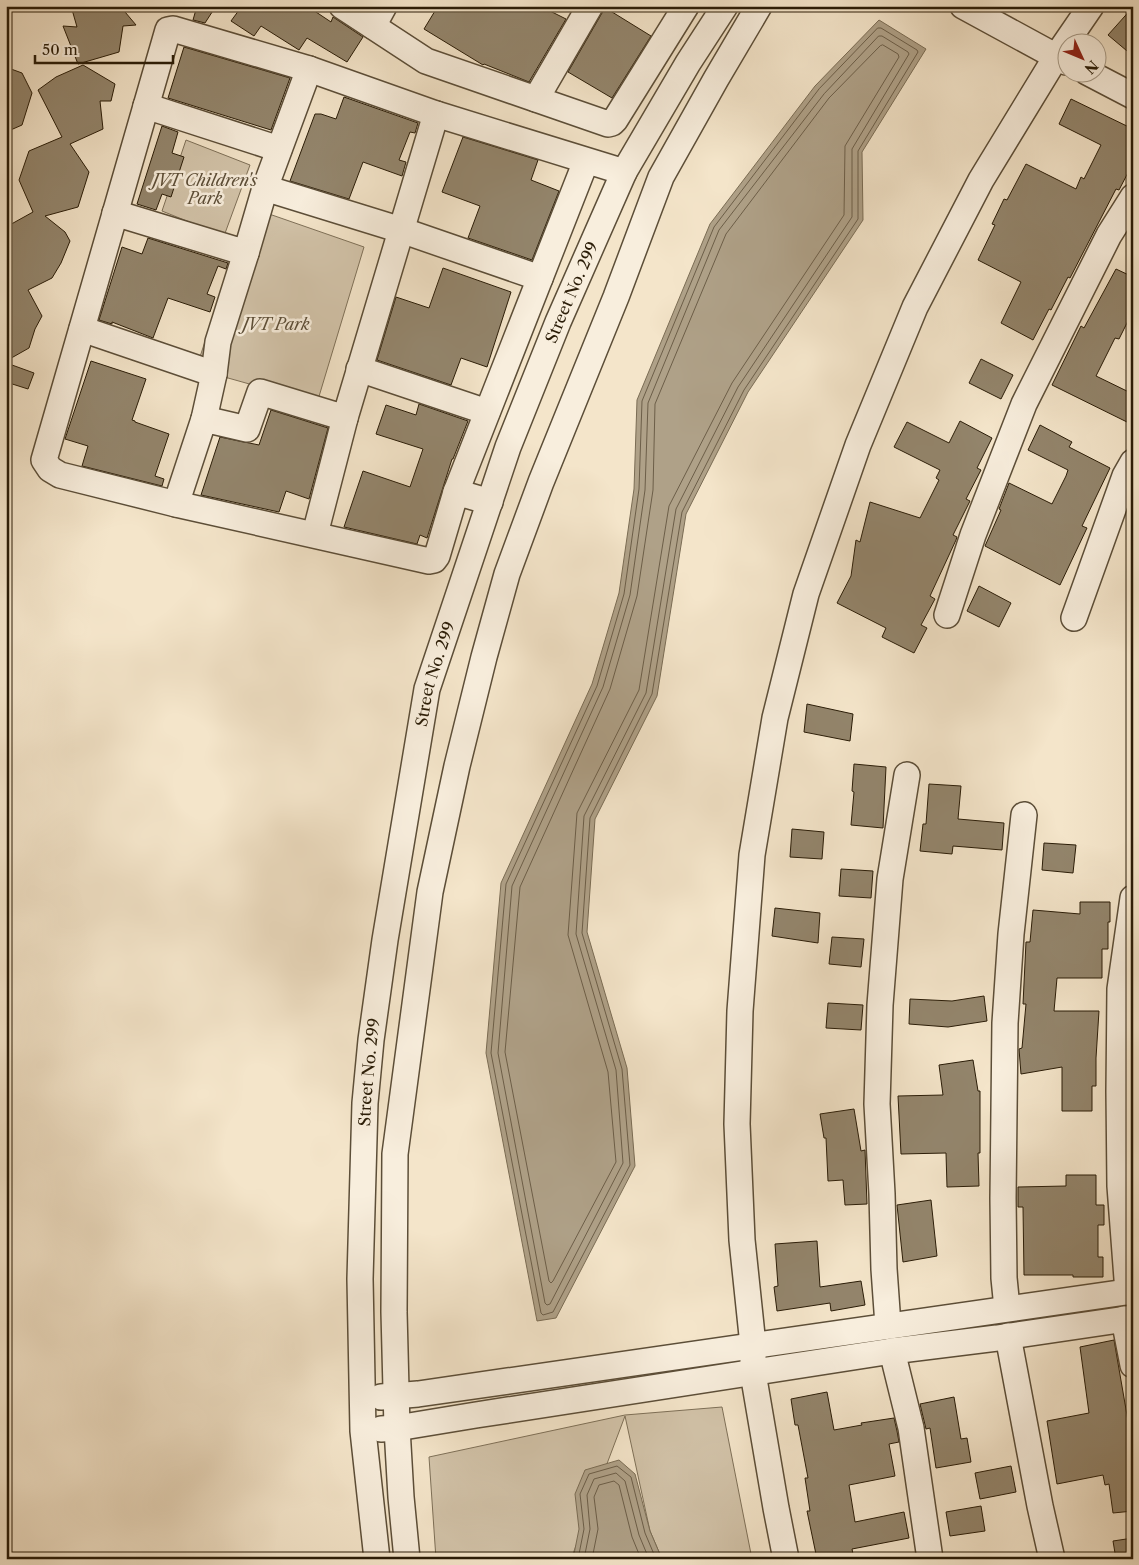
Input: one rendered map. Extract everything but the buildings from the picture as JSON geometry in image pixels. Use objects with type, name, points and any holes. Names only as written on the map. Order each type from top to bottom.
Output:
[{"type":"street","points":[[342,6],[378,16],[426,61],[608,124],[612,123],[643,139]]},
{"type":"street","points":[[536,99],[590,6]]},
{"type":"street","points":[[612,123],[686,6]]},
{"type":"street","name":"Street No. 299","points":[[376,1559],[363,1430],[360,1280],[365,1103],[384,940],[427,689],[508,447],[558,322],[624,172],[688,62],[725,6]]},
{"type":"street","points":[[408,1559],[401,1497],[397,1428],[394,1312],[395,1154],[430,892],[484,657],[507,574],[517,546],[616,297],[661,177],[759,6]]},
{"type":"street","points":[[963,6],[1056,56]]},
{"type":"street","points":[[1076,32],[1091,6]]},
{"type":"street","points":[[586,161],[456,492],[437,556],[434,560],[429,561],[316,534],[176,504],[60,475],[50,470],[44,460],[170,28],[309,69],[436,114],[624,172]]},
{"type":"street","points":[[786,1559],[753,1373],[753,1345],[742,1240],[737,1124],[740,1012],[752,855],[775,718],[806,594],[858,445],[914,307],[981,180],[1056,67]]},
{"type":"street","points":[[176,504],[204,419],[214,374],[218,342],[246,254],[264,188],[309,69]]},
{"type":"street","points":[[1106,82],[1133,96]]},
{"type":"street","points":[[146,106],[279,150]]},
{"type":"street","points":[[316,534],[344,418],[436,114]]},
{"type":"street","points":[[264,188],[401,230],[540,278]]},
{"type":"street","points":[[947,615],[973,535],[1024,404],[1108,235],[1133,197]]},
{"type":"street","points":[[115,213],[246,254]]},
{"type":"street","points":[[82,330],[214,374]]},
{"type":"street","points":[[359,369],[487,412]]},
{"type":"street","points":[[204,419],[246,429],[260,392],[344,418]]},
{"type":"street","points":[[1074,618],[1125,476],[1133,462]]},
{"type":"street","points":[[456,492],[490,502]]},
{"type":"street","points":[[888,1325],[877,1104],[880,1005],[890,879],[907,775]]},
{"type":"street","points":[[1007,1308],[1004,1278],[1003,1198],[1005,1023],[1011,934],[1024,815]]},
{"type":"street","points":[[363,1398],[396,1396],[1007,1308],[1131,1292],[1120,1186],[1118,1091],[1120,989],[1133,898]]},
{"type":"street","points":[[363,1430],[397,1428],[892,1351],[1129,1318],[1133,1366]]},
{"type":"street","points":[[1008,1336],[1040,1506],[1052,1559]]},
{"type":"street","points":[[892,1351],[910,1428],[930,1559]]},
{"type":"green space","name":"JVT Children's Park","points":[[186,140],[250,165],[224,236],[162,211]]},
{"type":"green space","name":"JVT Park","points":[[249,207],[364,247],[317,403],[196,369]]},
{"type":"green space","points":[[722,1407],[752,1559],[662,1559],[650,1531],[625,1416],[571,1559],[436,1559],[429,1457],[625,1415]]},
{"type":"water","points":[[879,20],[926,49],[862,152],[863,220],[748,392],[686,514],[657,696],[595,819],[587,932],[627,1068],[635,1166],[556,1318],[537,1321],[486,1053],[501,883],[592,684],[619,593],[634,489],[637,400],[710,224],[815,86]]},
{"type":"water","points":[[619,1460],[635,1474],[650,1531],[662,1559],[573,1559],[579,1529],[575,1494],[585,1470]]}]
